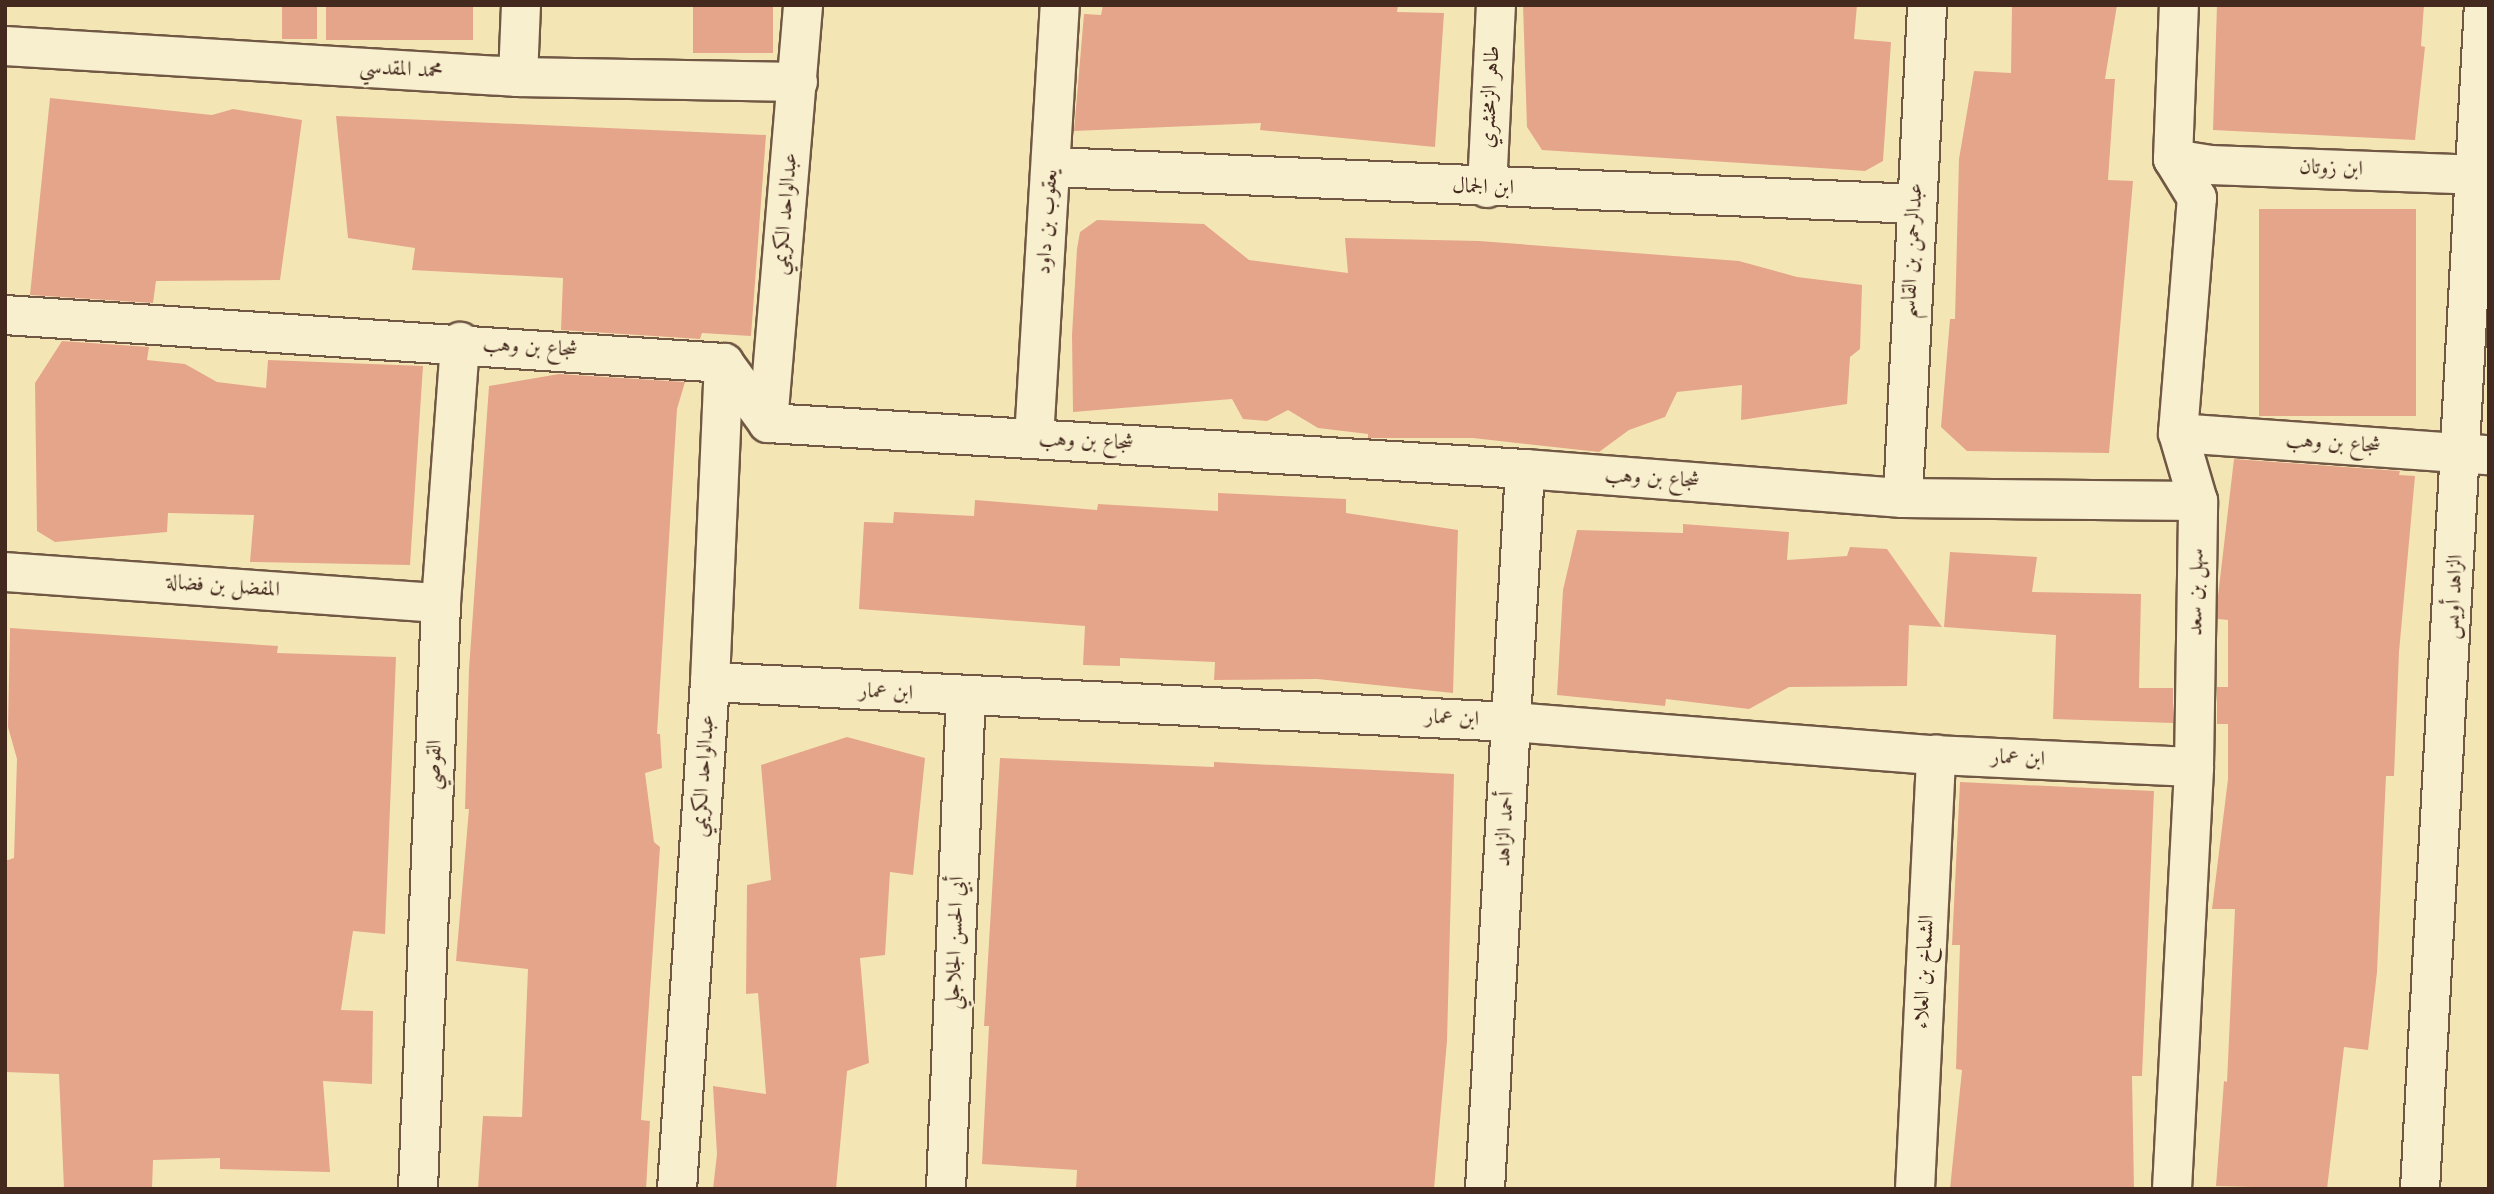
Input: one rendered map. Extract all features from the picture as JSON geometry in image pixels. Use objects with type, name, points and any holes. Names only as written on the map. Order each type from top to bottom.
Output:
[{"type":"street","points":[[518,77],[522,5]]},
{"type":"street","name":"عبدالواحد الكريمي","points":[[768,423],[803,5]]},
{"type":"street","name":"يعقوب بن داود","points":[[1034,439],[1060,5]]},
{"type":"street","name":"طاهر الزمخشري","points":[[1487,188],[1496,5]]},
{"type":"street","name":"عبدالرحمن بن القاسم","points":[[1903,498],[1915,204],[1927,5]]},
{"type":"street","points":[[2173,159],[2179,5]]},
{"type":"street","name":"الزاهد أويس","points":[[2420,1189],[2476,454],[2484,5]]},
{"type":"street","name":"محمد المقدسي","points":[[5,46],[518,77],[798,82]]},
{"type":"street","name":"ابن زوتان","points":[[2173,159],[2210,165],[2483,174]]},
{"type":"street","name":"سهل بن سعد","points":[[2172,1189],[2194,767],[2198,501],[2178,433],[2197,198],[2173,159]]},
{"type":"street","name":"ابن الجمال","points":[[1052,167],[1487,188],[1915,204]]},
{"type":"street","name":"شجاع بن وهب","points":[[5,315],[460,342],[724,363]]},
{"type":"street","name":"القوصي","points":[[418,1189],[441,603],[460,342]]},
{"type":"street","points":[[724,363],[768,423]]},
{"type":"street","name":"عبدالواحد الكريمي","points":[[677,1189],[710,682],[724,363]]},
{"type":"street","name":"شجاع بن وهب","points":[[768,423],[1525,469],[1903,498],[2198,501]]},
{"type":"street","name":"شجاع بن وهب","points":[[2178,433],[2476,454]]},
{"type":"street","name":"أحمد الزاهد","points":[[1485,1189],[1525,469]]},
{"type":"street","name":"المفضل بن فضالة","points":[[5,572],[441,603]]},
{"type":"street","name":"ابن عمار","points":[[710,682],[966,698],[1512,722],[1936,755],[2194,767]]},
{"type":"street","name":"أبي الحسن الجلاجلي","points":[[946,1189],[966,698]]},
{"type":"street","name":"الشماخ بن العلاء","points":[[1915,1189],[1936,755]]},
{"type":"building","points":[[282,5],[317,5],[317,39],[282,39]]},
{"type":"building","points":[[326,5],[473,5],[473,40],[326,40]]},
{"type":"building","points":[[693,5],[773,5],[773,53],[693,53]]},
{"type":"building","points":[[1103,5],[1398,5],[1397,12],[1444,13],[1435,147],[1260,130],[1261,123],[1074,131],[1084,14],[1101,15]]},
{"type":"building","points":[[1523,5],[1857,5],[1854,39],[1891,42],[1883,161],[1865,171],[1542,150],[1527,127]]},
{"type":"building","points":[[2012,5],[2117,5],[2105,79],[2115,79],[2108,180],[2133,181],[2109,453],[1967,451],[1941,427],[1950,319],[1955,319],[1959,159],[1974,71],[2011,73]]},
{"type":"building","points":[[2217,5],[2424,5],[2421,46],[2425,47],[2415,140],[2213,130]]},
{"type":"building","points":[[50,98],[212,115],[233,109],[302,120],[280,280],[156,281],[153,303],[30,295]]},
{"type":"building","points":[[336,116],[766,135],[751,336],[702,333],[700,339],[561,330],[563,278],[412,270],[415,248],[348,238]]},
{"type":"building","points":[[2259,209],[2416,209],[2416,416],[2259,416]]},
{"type":"building","points":[[1097,220],[1204,224],[1249,260],[1348,273],[1345,238],[1479,241],[1739,261],[1797,277],[1862,285],[1860,349],[1850,357],[1847,404],[1741,420],[1742,385],[1677,392],[1665,417],[1629,430],[1599,452],[1473,438],[1368,438],[1368,434],[1318,428],[1288,410],[1267,421],[1243,419],[1232,399],[1073,412],[1072,335],[1077,249],[1080,232]]},
{"type":"building","points":[[62,341],[149,347],[147,360],[185,364],[217,382],[266,388],[268,360],[423,366],[410,565],[250,562],[254,515],[168,513],[167,532],[55,542],[37,531],[35,383]]},
{"type":"building","points":[[559,374],[685,382],[677,409],[657,734],[660,734],[662,768],[645,773],[654,842],[660,847],[641,1120],[650,1121],[646,1189],[478,1189],[483,1116],[522,1117],[528,969],[456,961],[469,809],[465,809],[469,669],[489,386]]},
{"type":"building","points":[[2234,459],[2400,471],[2399,475],[2415,476],[2399,652],[2394,776],[2386,776],[2377,972],[2368,1050],[2344,1047],[2327,1189],[2216,1186],[2224,1081],[2227,1082],[2235,909],[2212,909],[2228,779],[2228,724],[2217,724],[2217,687],[2228,687],[2228,620],[2218,619],[2218,596]]},
{"type":"building","points":[[1218,493],[1346,499],[1346,513],[1458,530],[1453,693],[1317,679],[1214,680],[1215,662],[1120,658],[1120,666],[1083,665],[1085,626],[859,609],[864,522],[893,523],[894,512],[974,516],[975,500],[1097,510],[1098,504],[1218,511]]},
{"type":"building","points":[[1683,524],[1789,532],[1787,560],[1847,556],[1850,547],[1887,549],[1942,627],[1909,625],[1907,686],[1789,687],[1749,709],[1666,699],[1665,706],[1557,695],[1563,590],[1577,530],[1683,533]]},
{"type":"building","points":[[1950,552],[2037,557],[2032,592],[2141,594],[2139,688],[2173,688],[2173,723],[2053,719],[2056,635],[1944,627]]},
{"type":"building","points":[[10,628],[278,646],[277,653],[396,657],[385,934],[353,931],[341,1010],[373,1011],[372,1084],[323,1081],[330,1172],[220,1169],[220,1158],[153,1160],[152,1189],[64,1189],[59,1074],[5,1072],[5,861],[14,858],[17,759],[8,727]]},
{"type":"building","points":[[847,737],[925,758],[913,875],[890,872],[885,955],[860,958],[869,1063],[847,1071],[836,1189],[713,1189],[717,1154],[713,1086],[766,1094],[758,993],[746,994],[747,885],[771,880],[761,765]]},
{"type":"building","points":[[1000,758],[1214,767],[1214,762],[1454,774],[1447,1041],[1434,1189],[1076,1189],[1077,1170],[982,1164],[989,1026],[984,1026]]},
{"type":"building","points":[[1960,782],[2154,791],[2142,1076],[2132,1076],[2134,1189],[1950,1189],[1962,1070],[1956,1069],[1960,945],[1952,945]]}]
